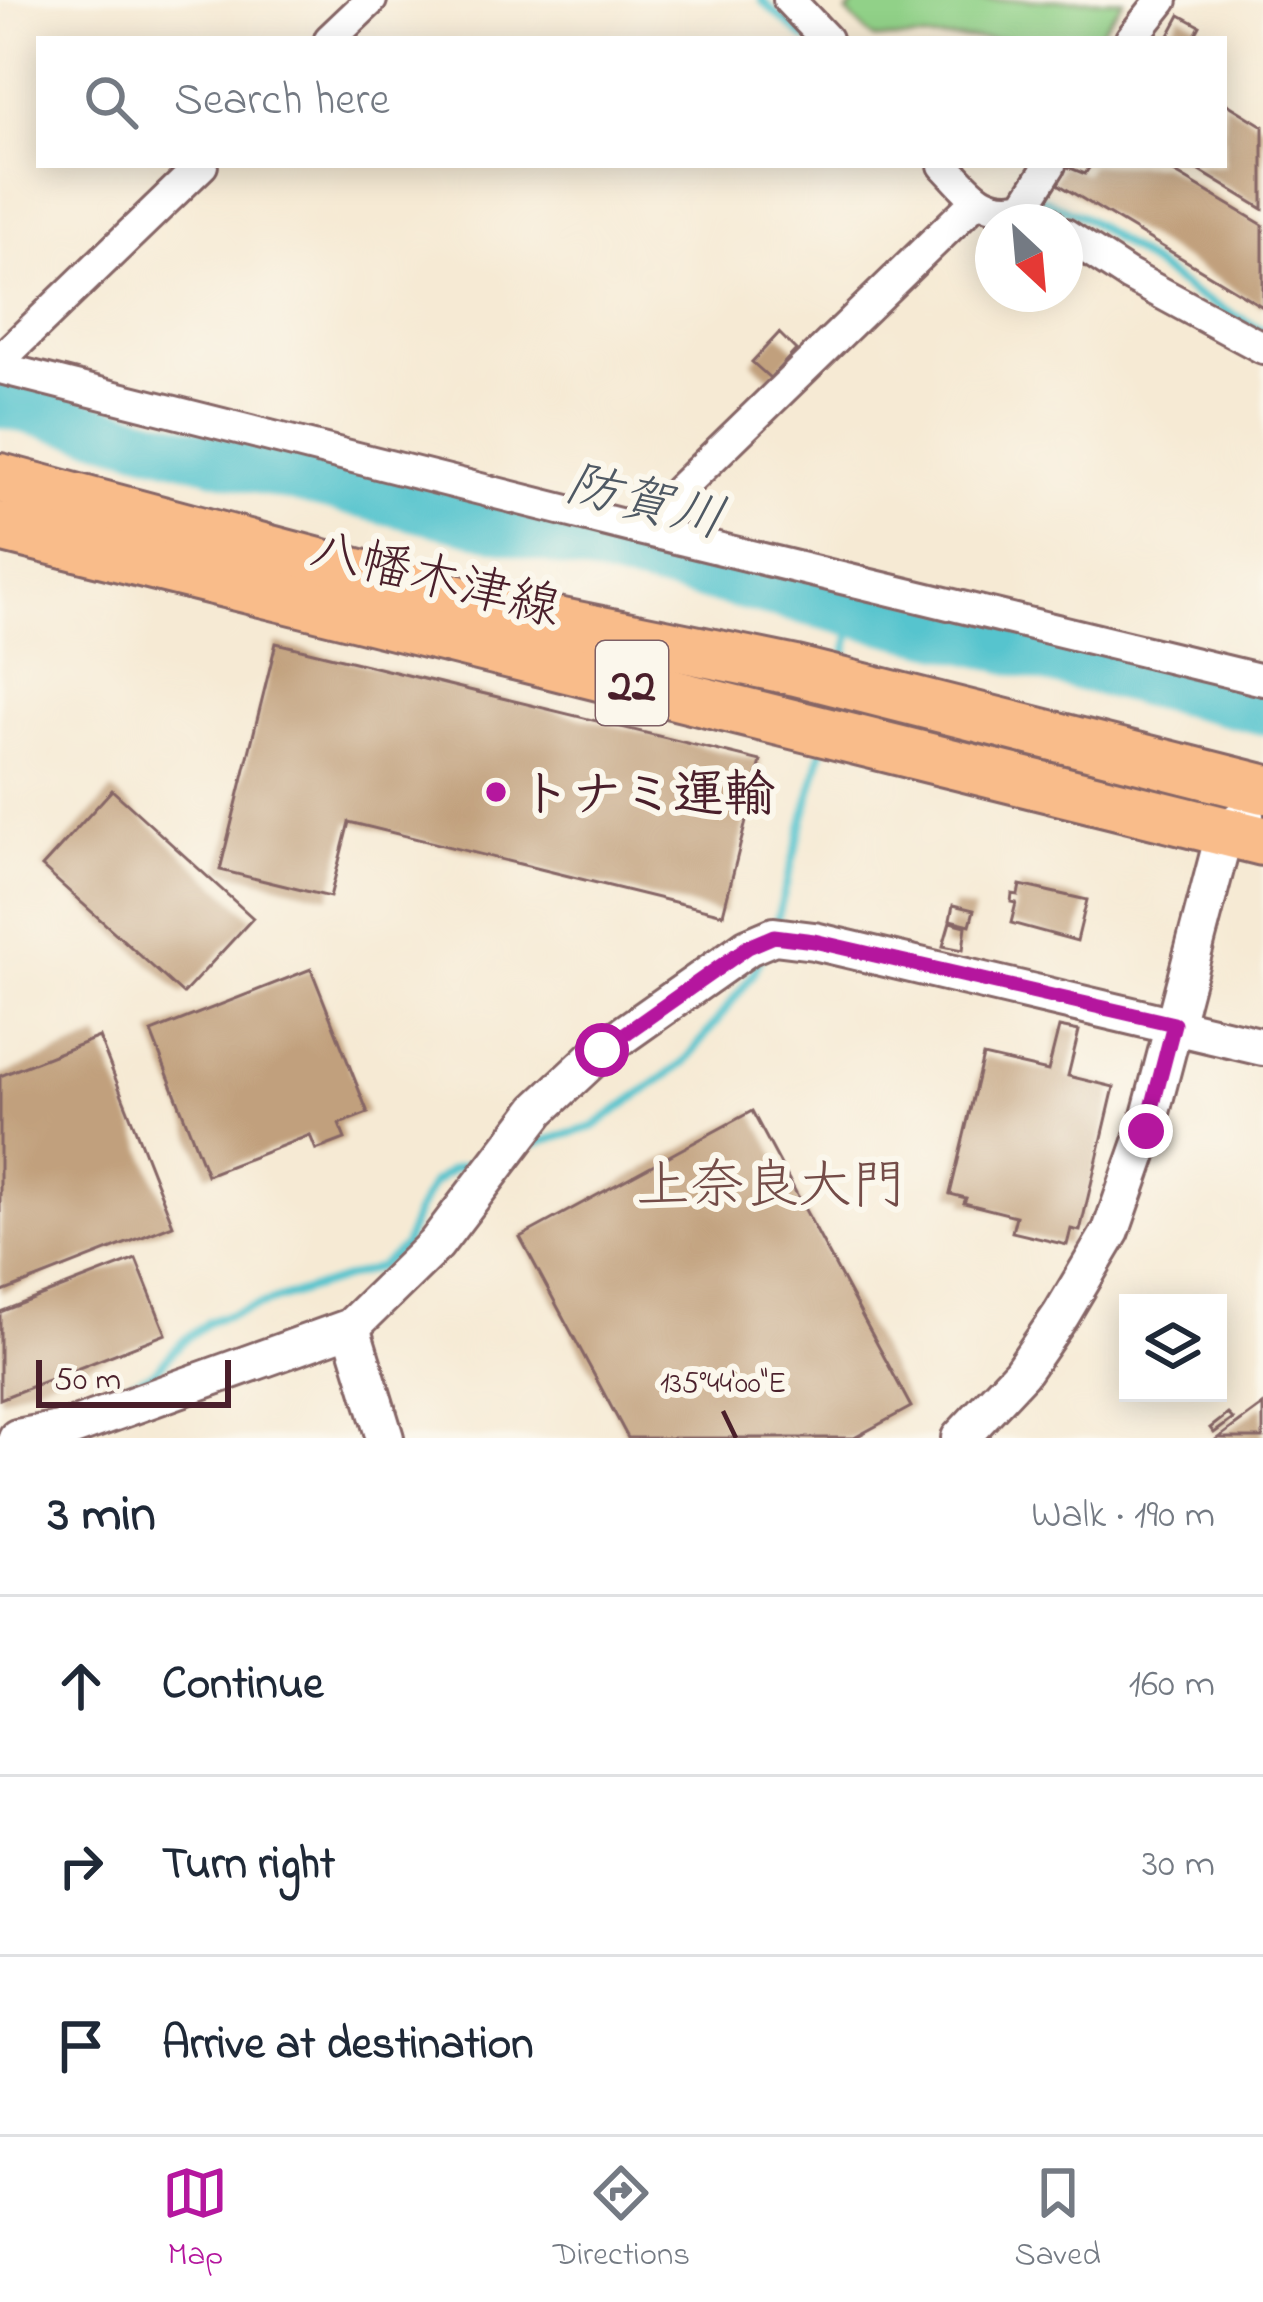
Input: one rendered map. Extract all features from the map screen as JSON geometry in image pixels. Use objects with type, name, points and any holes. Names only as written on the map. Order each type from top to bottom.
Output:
[{"type":"main road","name":"八幡木津線","points":[[0,478],[484,607],[796,671],[1263,789]]},
{"type":"main road","name":"八幡木津線","points":[[0,527],[1250,826]]},
{"type":"street","points":[[333,36],[371,0]]},
{"type":"street","points":[[789,0],[823,36]]},
{"type":"street","points":[[1133,36],[1162,0]]},
{"type":"street","points":[[2,357],[199,168]]},
{"type":"street","points":[[947,168],[976,200],[986,204]]},
{"type":"street","points":[[1039,204],[1049,168]]},
{"type":"street","points":[[639,529],[976,200]]},
{"type":"street","points":[[1083,246],[1127,275],[1263,348]]},
{"type":"street","points":[[2,357],[639,529],[1263,680]]},
{"type":"street","points":[[960,1438],[1021,1373],[1112,1231],[1146,1131],[1174,1024],[1250,826]]},
{"type":"street","points":[[17,1438],[70,1428],[351,1327],[436,1244],[538,1110],[602,1050],[748,947],[774,936],[814,941],[1263,1047]]},
{"type":"street","points":[[351,1327],[385,1438]]},
{"type":"green space","points":[[859,0],[1124,0],[1097,36],[871,36],[847,13]]},
{"type":"building","points":[[1180,15],[1200,26],[1195,36],[1169,36]]},
{"type":"building","points":[[1227,104],[1263,126],[1263,209],[1195,168],[1227,168]]},
{"type":"building","points":[[1061,168],[1085,174],[1089,168],[1167,168],[1263,225],[1263,307],[1053,181]]},
{"type":"building","points":[[779,333],[796,350],[770,378],[752,362]]},
{"type":"building","name":"トナミ運輸","points":[[276,643],[761,761],[723,914],[349,822],[330,897],[220,870]]},
{"type":"building","points":[[112,790],[253,918],[183,994],[42,867]]},
{"type":"building","points":[[1020,885],[1087,900],[1077,941],[1011,923],[1016,903],[1011,902],[1012,894],[1018,895]]},
{"type":"building","points":[[953,905],[974,910],[970,925],[950,920]]},
{"type":"building","points":[[950,922],[966,926],[963,950],[943,946]]},
{"type":"building","points":[[311,969],[368,1113],[339,1124],[345,1139],[316,1150],[310,1135],[207,1175],[151,1032]]},
{"type":"building","points":[[1059,1027],[1079,1031],[1068,1076],[1114,1087],[1080,1231],[1071,1229],[1067,1245],[1012,1232],[1016,1216],[964,1203],[966,1198],[950,1194],[983,1056],[1048,1071]]},
{"type":"building","points":[[99,1037],[173,1225],[0,1293],[0,1076]]},
{"type":"building","points":[[752,1111],[911,1407],[854,1438],[628,1438],[520,1237]]},
{"type":"building","points":[[136,1259],[166,1334],[0,1399],[0,1312]]},
{"type":"building","points":[[1263,1405],[1263,1438],[1218,1438]]},
{"type":"building","points":[[1228,1414],[1233,1419],[1214,1433],[1210,1428]]},
{"type":"waterway","points":[[761,0],[802,36]]},
{"type":"waterway","points":[[1042,198],[1087,219],[1194,294],[1263,330]]},
{"type":"waterway","name":"防賀川","points":[[0,403],[259,470],[1263,711]]},
{"type":"waterway","points":[[842,668],[856,613]]},
{"type":"waterway","points":[[776,923],[823,747]]},
{"type":"waterway","points":[[527,1146],[593,1127],[684,1063],[754,973],[762,953]]},
{"type":"waterway","points":[[57,1414],[153,1373],[210,1321],[379,1267],[405,1245],[433,1183],[452,1169],[484,1159]]},
{"type":"place","name":"トナミ運輸","points":[[496,792]]},
{"type":"district","name":"上奈良大門","points":[[771,1183]]},
{"type":"route","points":[[602,1050],[748,947],[774,936],[814,941],[1174,1024],[1146,1131]]}]
